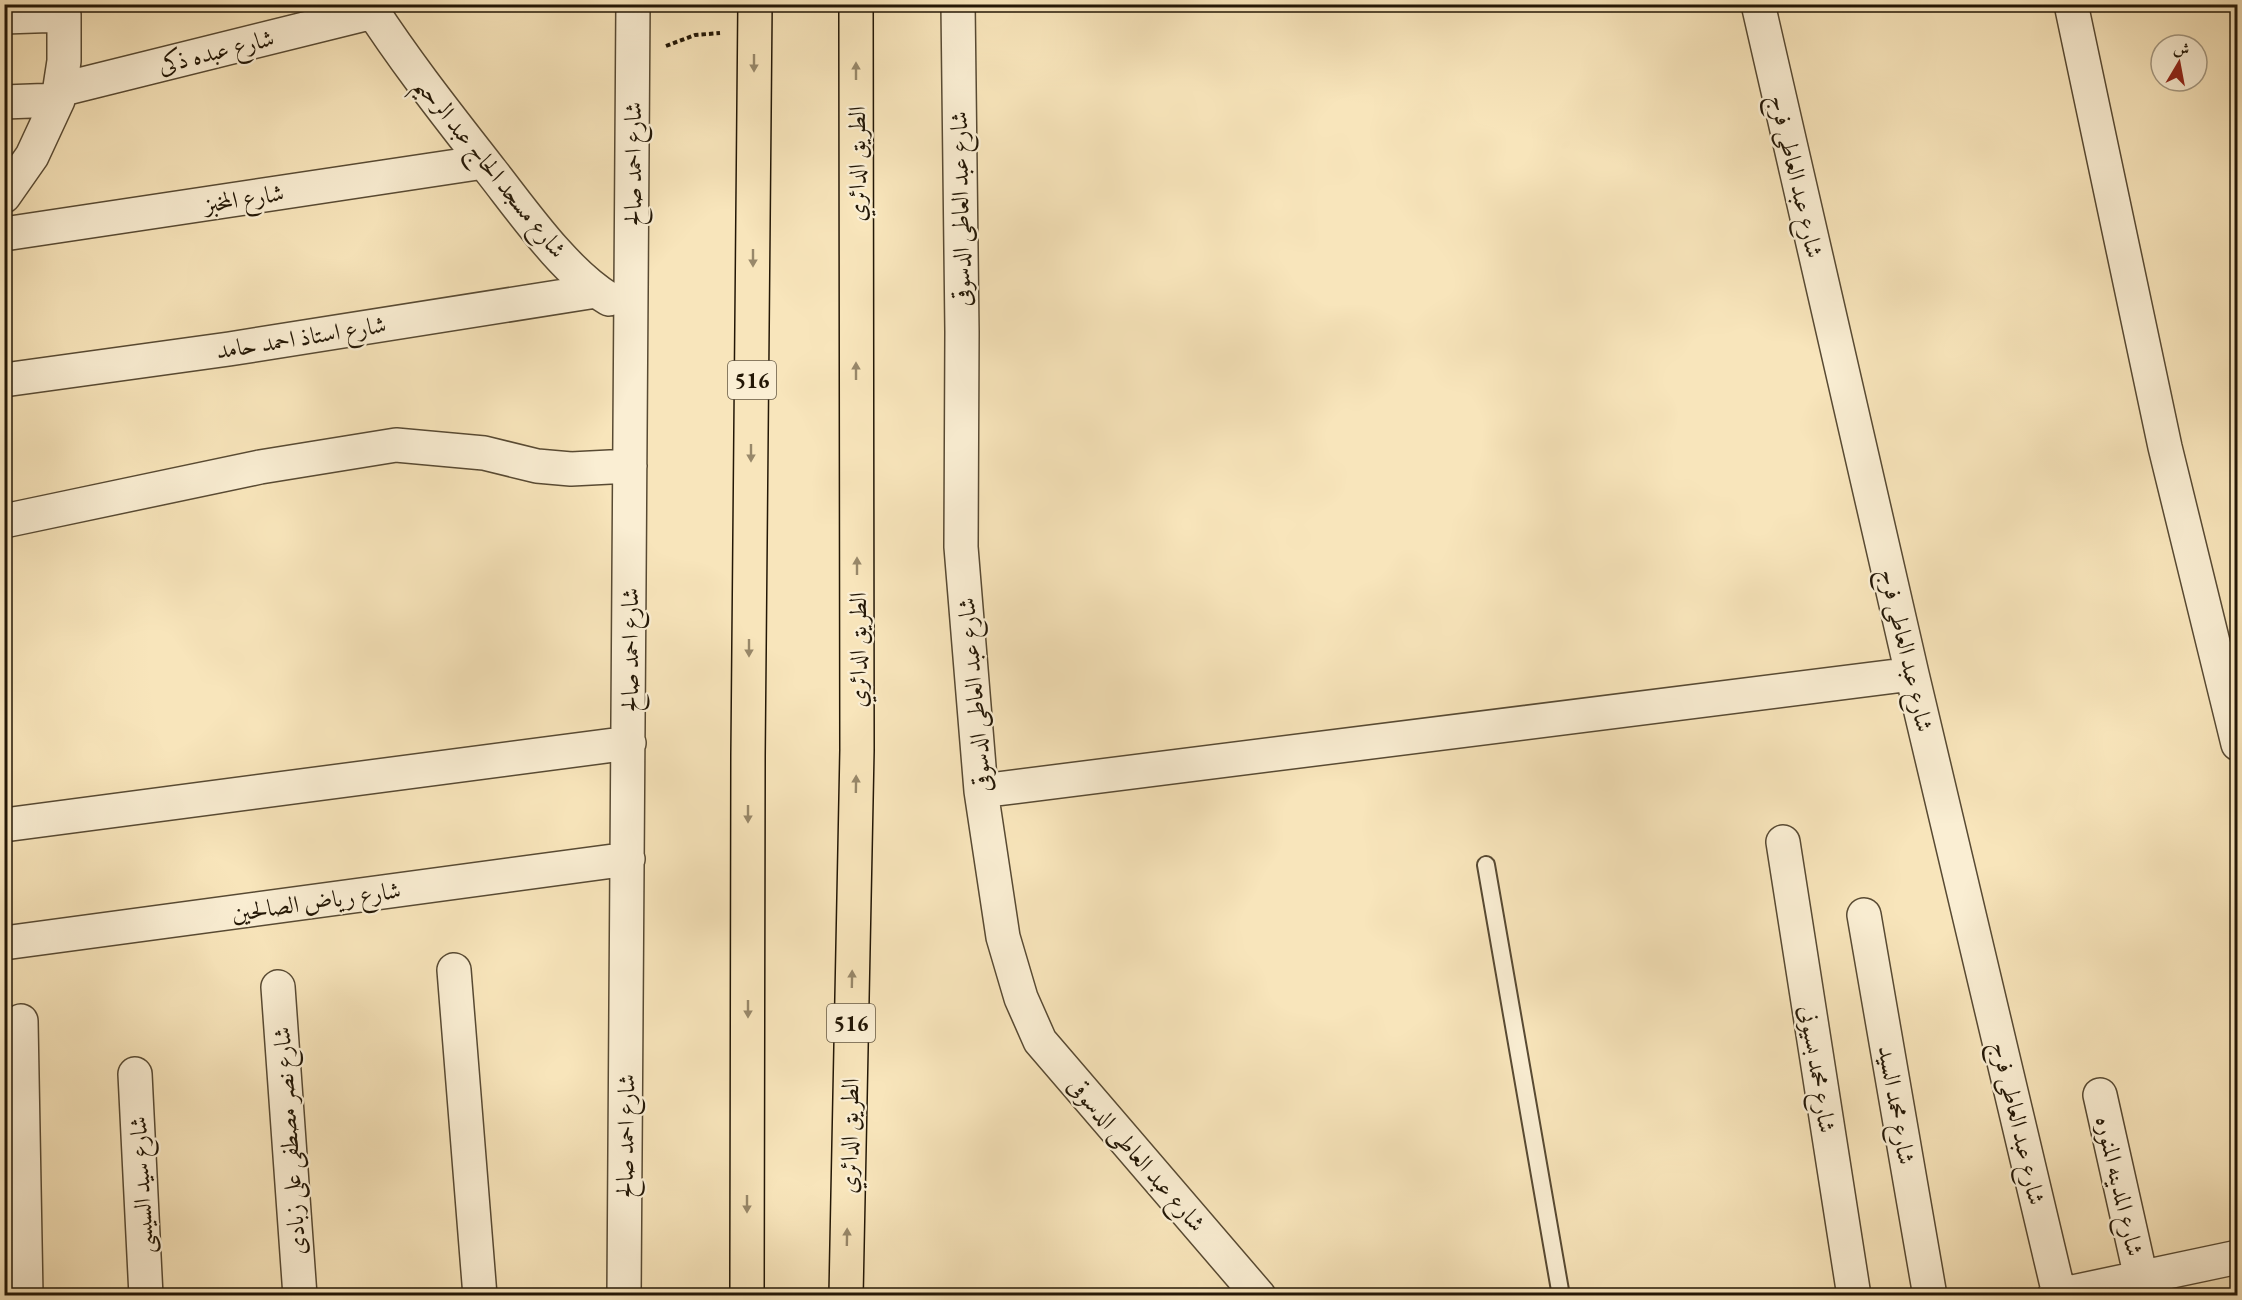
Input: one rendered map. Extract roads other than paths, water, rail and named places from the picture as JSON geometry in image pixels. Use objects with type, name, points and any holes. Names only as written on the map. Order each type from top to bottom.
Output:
[{"type":"highway","name":"الطريق الدائري","points":[[846,1296],[857,750],[856,4]]},
{"type":"highway","name":"516","points":[[747,1296],[748,756],[755,18]]},
{"type":"street","name":"شارع احمد صالح","points":[[624,1296],[633,4]]},
{"type":"street","name":"شارع عبد العاطى الدسوقى","points":[[958,4],[962,332],[961,547],[981,790],[1003,937],[1021,998],[1040,1041],[1259,1296]]},
{"type":"street","name":"شارع عبد العاطى فرج","points":[[1758,4],[2056,1295]]},
{"type":"street","points":[[2071,4],[2165,447],[2238,744]]},
{"type":"street","name":"شارع مسجد الحاج عبد الرحيم","points":[[371,8],[400,54],[541,236],[596,291],[631,313]]},
{"type":"street","name":"شارع عبده ذكى","points":[[4,102],[59,95],[371,8]]},
{"type":"street","points":[[4,17],[63,10],[64,61],[59,95],[32,156],[4,196]]},
{"type":"street","name":"شارع المخبز","points":[[4,234],[484,162]]},
{"type":"street","name":"شارع استاذ احمد حامد","points":[[4,380],[229,349],[596,291]]},
{"type":"street","points":[[4,521],[260,467],[396,445],[484,453],[537,466],[571,469],[630,466]]},
{"type":"street","points":[[981,790],[1912,674]]},
{"type":"street","points":[[4,825],[628,743]]},
{"type":"street","name":"شارع محمد بسيونى","points":[[1783,842],[1854,1296]]},
{"type":"street","name":"شارع رياض الصالحين","points":[[4,943],[628,859]]},
{"type":"street","name":"شارع محمد السيد","points":[[1864,915],[1930,1296]]},
{"type":"street","points":[[454,970],[480,1296]]},
{"type":"street","name":"شارع نصر مصطفى على زبادى","points":[[278,987],[300,1296]]},
{"type":"street","points":[[21,1021],[26,1296]]},
{"type":"street","name":"شارع سيد السيسى","points":[[135,1074],[146,1296]]},
{"type":"street","name":"شارع المدينه المنوره","points":[[2100,1095],[2141,1278]]},
{"type":"street","points":[[2056,1295],[2238,1257]]},
{"type":"lane","points":[[1486,865],[1561,1296]]}]
